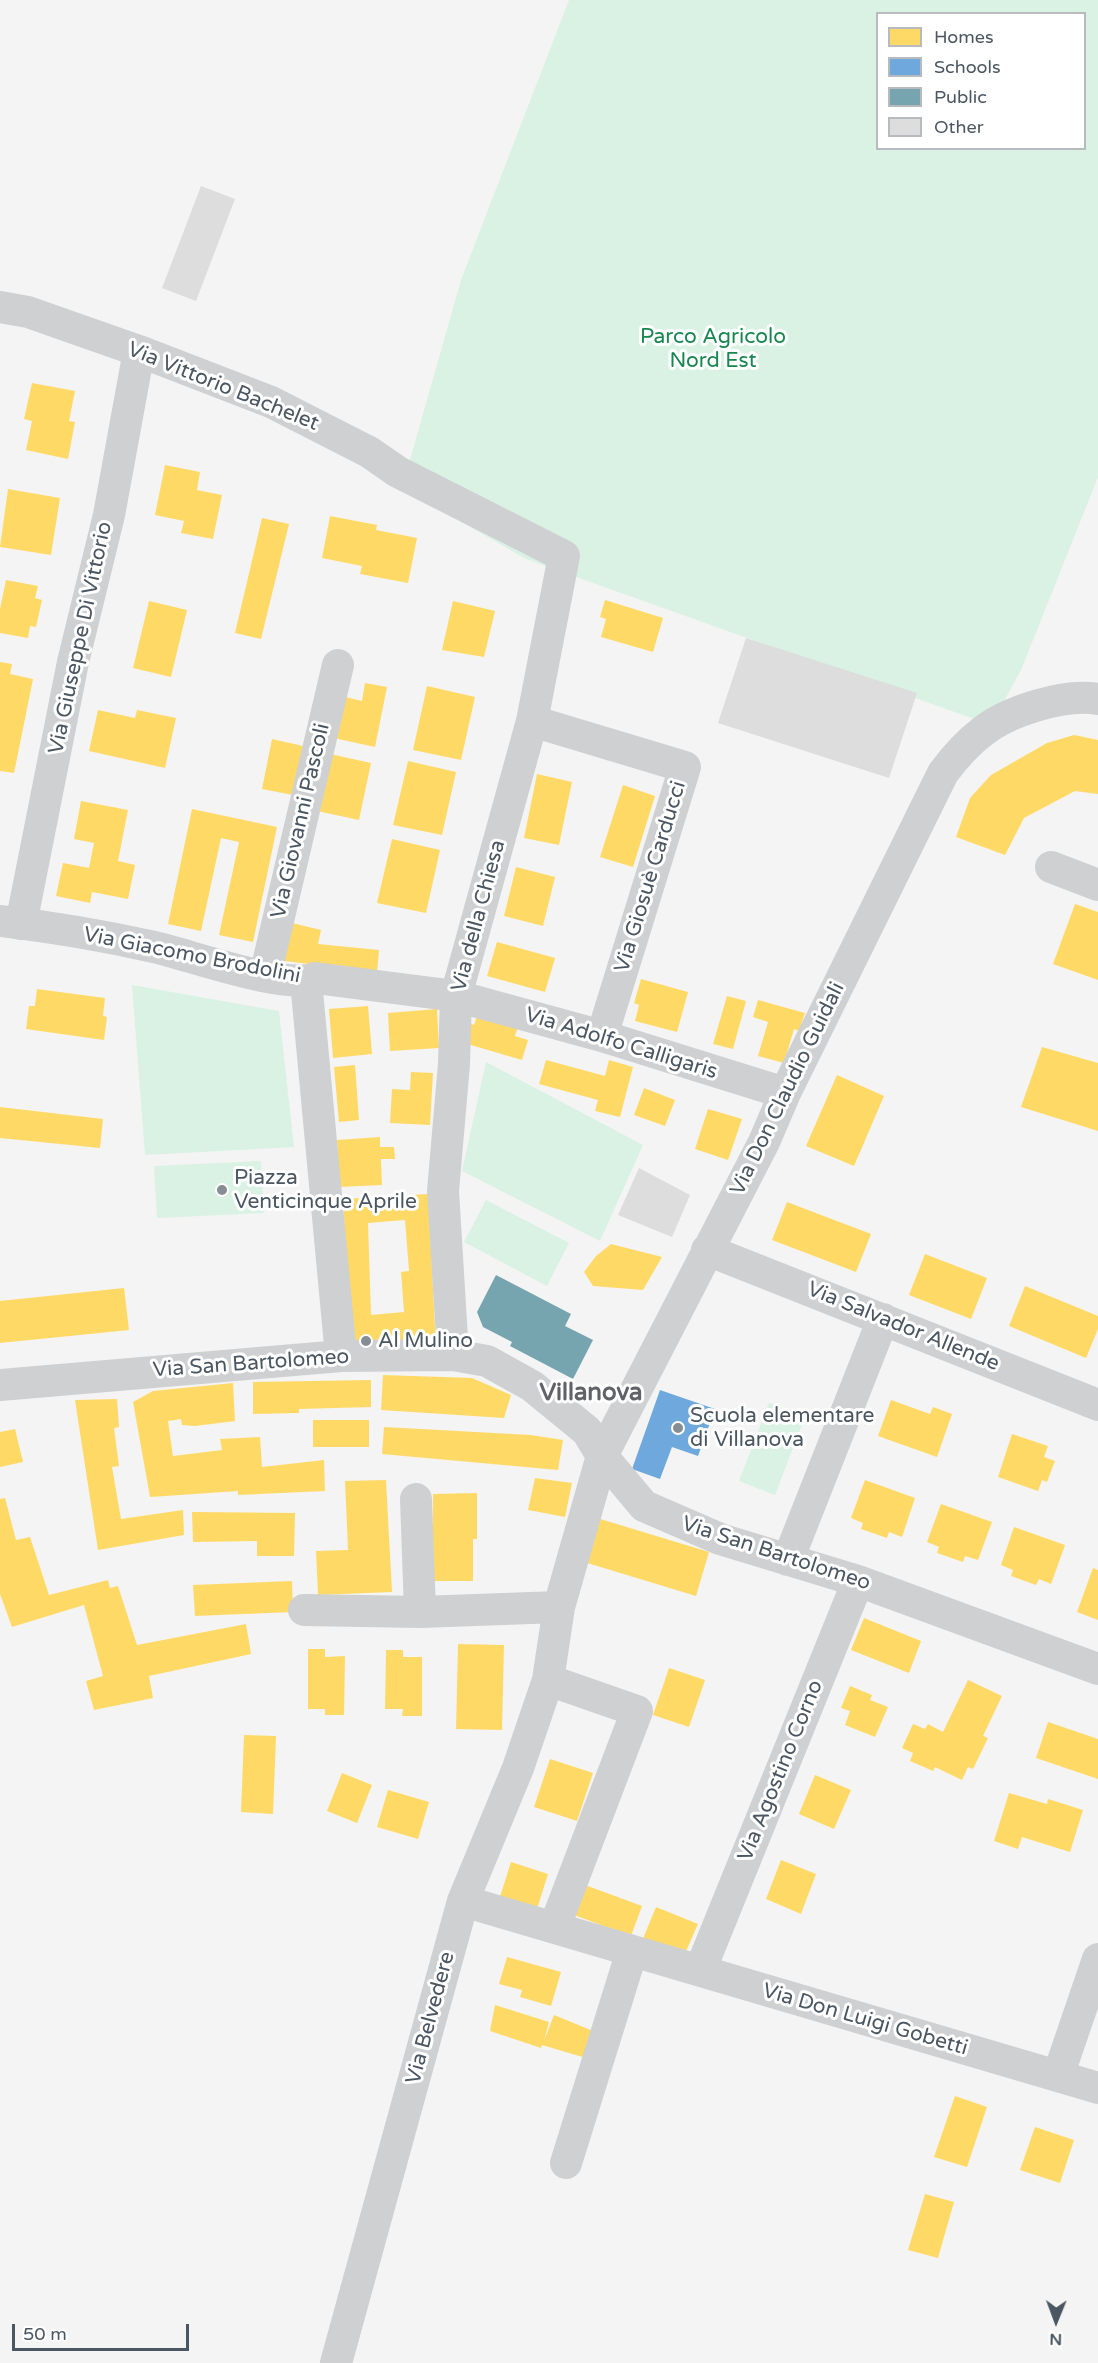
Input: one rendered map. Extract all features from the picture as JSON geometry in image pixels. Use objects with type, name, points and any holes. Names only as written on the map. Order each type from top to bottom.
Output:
[{"type":"street","name":"Via Vittorio Bachelet","points":[[0,307],[28,312],[139,351],[282,407],[360,447],[398,472],[564,556]]},
{"type":"street","name":"Via Giuseppe Di Vittorio","points":[[10,922],[109,515],[139,351]]},
{"type":"street","name":"Via della Chiesa","points":[[453,1355],[443,1191],[454,1064],[456,996],[532,721],[564,556]]},
{"type":"street","name":"Via Giovanni Pascoli","points":[[266,976],[338,666]]},
{"type":"street","name":"Via Don Claudio Guidali","points":[[602,1456],[764,1142],[784,1094],[943,773],[960,750],[984,730],[1046,703],[1098,699]]},
{"type":"street","name":"Via Giosuè Carducci","points":[[532,721],[685,767],[602,1036]]},
{"type":"street","points":[[1052,867],[1098,885]]},
{"type":"street","name":"Via Giacomo Brodolini","points":[[10,922],[154,947],[266,976],[306,981],[315,978],[456,996]]},
{"type":"street","points":[[306,981],[341,1356]]},
{"type":"street","name":"Via Adolfo Calligaris","points":[[456,996],[602,1036],[784,1094]]},
{"type":"street","name":"Via Salvador Allende","points":[[707,1250],[1098,1405]]},
{"type":"street","points":[[788,1560],[884,1319]]},
{"type":"street","name":"Via San Bartolomeo","points":[[0,1385],[341,1356],[453,1355],[487,1361],[532,1386],[587,1431],[602,1456],[644,1506],[720,1539],[858,1581],[1098,1669]]},
{"type":"street","name":"Via Belvedere","points":[[336,2363],[463,1901],[518,1768],[548,1680],[559,1607],[602,1456]]},
{"type":"street","points":[[416,1499],[420,1612]]},
{"type":"street","name":"Via Agostino Corno","points":[[704,1962],[858,1581]]},
{"type":"street","points":[[304,1610],[420,1612],[559,1607]]},
{"type":"street","points":[[548,1680],[638,1711],[558,1918]]},
{"type":"street","name":"Via Don Luigi Gobetti","points":[[463,1901],[1098,2088]]},
{"type":"street","points":[[566,2163],[632,1951]]},
{"type":"street","points":[[1058,2076],[1098,1959]]},
{"type":"green space","name":"Parco Agricolo Nord Est","points":[[569,0],[1098,0],[1098,477],[1021,670],[991,725],[526,559],[402,488],[461,280]]},
{"type":"green space","points":[[132,985],[279,1011],[294,1147],[145,1155]]},
{"type":"green space","points":[[486,1062],[643,1145],[600,1241],[462,1171]]},
{"type":"green space","points":[[261,1161],[264,1213],[157,1218],[154,1166]]},
{"type":"green space","points":[[486,1200],[569,1243],[547,1286],[464,1242]]},
{"type":"green space","points":[[769,1403],[805,1417],[775,1495],[739,1481]]},
{"type":"building: Homes","points":[[32,383],[75,391],[69,421],[75,422],[68,459],[26,450],[32,421],[24,419]]},
{"type":"building: Homes","points":[[165,465],[200,472],[197,490],[222,495],[213,539],[181,533],[184,521],[155,515]]},
{"type":"building: Homes","points":[[8,489],[60,498],[51,555],[0,547]]},
{"type":"building: Homes","points":[[330,516],[377,525],[376,530],[417,538],[408,583],[360,574],[362,566],[322,558]]},
{"type":"building: Homes","points":[[262,518],[289,524],[261,639],[235,633]]},
{"type":"building: Homes","points":[[6,580],[38,586],[35,598],[42,600],[36,627],[30,626],[28,638],[0,633],[0,609]]},
{"type":"building: Homes","points":[[605,600],[663,618],[653,652],[601,637],[606,619],[600,617]]},
{"type":"building: Homes","points":[[149,601],[187,610],[171,677],[133,668]]},
{"type":"building: Homes","points":[[453,601],[495,611],[484,657],[442,650]]},
{"type":"building: Homes","points":[[0,662],[12,664],[10,674],[33,679],[14,773],[0,771]]},
{"type":"building: Homes","points":[[365,683],[387,687],[375,747],[329,737],[337,695],[362,701]]},
{"type":"building: Homes","points":[[427,686],[475,697],[461,760],[413,750]]},
{"type":"building: Homes","points":[[98,710],[135,718],[137,710],[176,718],[165,768],[89,751]]},
{"type":"building: Homes","points":[[1074,735],[1098,740],[1098,794],[1075,791],[1024,818],[1005,855],[956,837],[970,798],[991,775],[1047,743]]},
{"type":"building: Homes","points":[[272,739],[303,746],[293,795],[262,789]]},
{"type":"building: Homes","points":[[330,754],[371,763],[359,820],[317,811]]},
{"type":"building: Homes","points":[[408,761],[456,772],[442,835],[393,825]]},
{"type":"building: Homes","points":[[537,774],[572,782],[559,845],[524,838]]},
{"type":"building: Homes","points":[[623,785],[655,796],[633,867],[600,857]]},
{"type":"building: Homes","points":[[81,801],[128,810],[118,861],[135,865],[128,899],[92,892],[90,903],[56,896],[63,863],[89,868],[94,843],[74,839]]},
{"type":"building: Homes","points":[[192,809],[277,827],[253,942],[219,935],[239,842],[221,838],[201,931],[168,924]]},
{"type":"building: Homes","points":[[392,839],[440,850],[426,913],[377,903]]},
{"type":"building: Homes","points":[[516,867],[555,877],[543,926],[504,916]]},
{"type":"building: Homes","points":[[1075,904],[1098,912],[1098,980],[1053,964]]},
{"type":"building: Homes","points":[[288,922],[321,930],[318,944],[379,950],[377,973],[278,960]]},
{"type":"building: Homes","points":[[497,942],[555,958],[545,992],[487,976]]},
{"type":"building: Homes","points":[[641,979],[688,992],[677,1032],[635,1021],[639,1005],[634,1003]]},
{"type":"building: Homes","points":[[37,989],[105,998],[103,1016],[107,1017],[104,1040],[26,1029],[29,1006],[35,1006]]},
{"type":"building: Homes","points":[[727,996],[746,1001],[733,1049],[713,1044]]},
{"type":"building: Homes","points":[[758,1000],[805,1013],[799,1031],[794,1029],[784,1063],[758,1056],[768,1022],[753,1017]]},
{"type":"building: Homes","points":[[368,1006],[372,1054],[333,1058],[329,1009]]},
{"type":"building: Homes","points":[[437,1009],[439,1048],[390,1051],[388,1013]]},
{"type":"building: Homes","points":[[479,1010],[520,1021],[515,1036],[528,1040],[522,1060],[464,1043],[470,1023],[474,1025]]},
{"type":"building: Homes","points":[[1042,1047],[1098,1063],[1098,1131],[1021,1107]]},
{"type":"building: Homes","points":[[546,1060],[605,1076],[609,1060],[633,1067],[620,1117],[595,1111],[598,1100],[539,1084]]},
{"type":"building: Homes","points":[[355,1065],[359,1120],[339,1122],[334,1067]]},
{"type":"building: Homes","points":[[411,1072],[433,1073],[430,1125],[390,1123],[392,1089],[410,1090]]},
{"type":"building: Homes","points":[[837,1075],[884,1096],[854,1166],[806,1146]]},
{"type":"building: Homes","points":[[644,1088],[675,1100],[665,1126],[634,1115]]},
{"type":"building: Homes","points":[[0,1107],[103,1119],[100,1148],[0,1138]]},
{"type":"building: Homes","points":[[708,1109],[742,1119],[728,1160],[695,1149]]},
{"type":"building: Homes","points":[[380,1137],[380,1147],[394,1147],[395,1159],[381,1159],[382,1185],[339,1187],[337,1140]]},
{"type":"building: Homes","points":[[428,1194],[436,1346],[352,1351],[343,1199]],"holes":[[[405,1220],[409,1271],[401,1272],[404,1312],[371,1315],[368,1223]]]},
{"type":"building: Homes","points":[[787,1202],[871,1234],[856,1272],[772,1240]]},
{"type":"building: Homes","points":[[611,1244],[662,1257],[643,1290],[593,1286],[584,1272],[596,1256]]},
{"type":"building: Homes","points":[[925,1254],[987,1278],[971,1319],[909,1295]]},
{"type":"building: Homes","points":[[1025,1286],[1098,1316],[1098,1329],[1086,1358],[1009,1326]]},
{"type":"building: Homes","points":[[124,1288],[129,1330],[0,1343],[0,1301]]},
{"type":"building: Homes","points":[[383,1375],[472,1378],[511,1395],[504,1418],[381,1410]]},
{"type":"building: Homes","points":[[371,1380],[371,1407],[299,1409],[299,1413],[253,1414],[253,1382]]},
{"type":"building: Homes","points":[[233,1383],[235,1421],[195,1426],[182,1425],[181,1419],[168,1421],[173,1456],[222,1450],[220,1439],[260,1437],[262,1467],[324,1460],[325,1491],[238,1495],[238,1491],[150,1497],[133,1402],[153,1391]]},
{"type":"building: Homes","points":[[117,1399],[119,1427],[114,1428],[119,1466],[112,1467],[121,1519],[183,1510],[184,1535],[98,1550],[75,1400]]},
{"type":"building: Homes","points":[[891,1400],[930,1414],[933,1407],[952,1414],[937,1457],[878,1436]]},
{"type":"building: Homes","points":[[313,1420],[369,1420],[369,1447],[313,1447]]},
{"type":"building: Homes","points":[[384,1427],[531,1435],[563,1440],[558,1470],[382,1454]]},
{"type":"building: Homes","points":[[15,1429],[23,1462],[0,1467],[0,1432]]},
{"type":"building: Homes","points":[[1012,1434],[1048,1446],[1044,1457],[1055,1461],[1047,1482],[1042,1480],[1038,1491],[998,1477]]},
{"type":"building: Homes","points":[[535,1478],[572,1483],[565,1517],[528,1510]]},
{"type":"building: Homes","points":[[386,1480],[392,1592],[318,1595],[316,1551],[348,1550],[345,1481]]},
{"type":"building: Homes","points":[[865,1480],[915,1498],[902,1537],[889,1532],[887,1538],[861,1529],[863,1523],[851,1518]]},
{"type":"building: Homes","points":[[477,1493],[477,1539],[473,1539],[473,1581],[428,1581],[428,1536],[433,1536],[433,1494]]},
{"type":"building: Homes","points":[[5,1498],[16,1540],[30,1537],[49,1595],[108,1580],[110,1588],[118,1586],[137,1645],[246,1624],[251,1654],[149,1676],[153,1698],[94,1710],[86,1681],[103,1676],[84,1605],[12,1627],[0,1594],[0,1499]]},
{"type":"building: Homes","points":[[941,1504],[992,1522],[978,1560],[965,1556],[963,1562],[937,1553],[939,1547],[927,1542]]},
{"type":"building: Homes","points":[[192,1512],[295,1513],[294,1556],[257,1556],[257,1541],[193,1542]]},
{"type":"building: Homes","points":[[597,1518],[709,1552],[696,1596],[584,1562]]},
{"type":"building: Homes","points":[[1014,1527],[1065,1545],[1051,1584],[1039,1579],[1036,1585],[1011,1576],[1013,1570],[1001,1565]]},
{"type":"building: Homes","points":[[1093,1568],[1098,1570],[1098,1620],[1077,1612]]},
{"type":"building: Homes","points":[[292,1581],[293,1612],[195,1616],[193,1585]]},
{"type":"building: Homes","points":[[864,1618],[921,1641],[909,1673],[851,1650]]},
{"type":"building: Homes","points":[[458,1644],[504,1645],[502,1730],[456,1729]]},
{"type":"building: Homes","points":[[308,1649],[325,1649],[325,1657],[345,1656],[344,1715],[325,1715],[325,1709],[308,1709]]},
{"type":"building: Homes","points":[[386,1650],[403,1650],[403,1657],[422,1657],[422,1716],[402,1716],[403,1709],[385,1709]]},
{"type":"building: Homes","points":[[669,1668],[705,1680],[689,1727],[653,1715]]},
{"type":"building: Homes","points":[[968,1680],[1002,1696],[983,1736],[988,1738],[973,1769],[968,1767],[962,1780],[935,1767],[933,1771],[910,1761],[913,1753],[902,1748],[913,1724],[925,1729],[928,1724],[943,1732]]},
{"type":"building: Homes","points":[[850,1686],[872,1695],[870,1700],[888,1707],[875,1737],[845,1725],[850,1711],[841,1708]]},
{"type":"building: Homes","points":[[1048,1722],[1098,1739],[1098,1779],[1036,1758]]},
{"type":"building: Homes","points":[[244,1735],[276,1736],[273,1814],[241,1812]]},
{"type":"building: Homes","points":[[550,1759],[593,1773],[577,1821],[534,1807]]},
{"type":"building: Homes","points":[[342,1773],[372,1785],[357,1823],[327,1811]]},
{"type":"building: Homes","points":[[815,1775],[851,1790],[834,1829],[799,1814]]},
{"type":"building: Homes","points":[[388,1790],[429,1802],[418,1839],[377,1827]]},
{"type":"building: Homes","points":[[1009,1793],[1047,1804],[1048,1799],[1083,1810],[1070,1852],[1022,1837],[1018,1849],[994,1841]]},
{"type":"building: Homes","points":[[781,1860],[816,1874],[801,1914],[766,1899]]},
{"type":"building: Homes","points":[[511,1862],[548,1874],[536,1912],[499,1900]]},
{"type":"building: Homes","points":[[585,1885],[642,1906],[631,1936],[599,1928],[601,1925],[574,1915]]},
{"type":"building: Homes","points":[[656,1907],[698,1924],[683,1958],[642,1941]]},
{"type":"building: Homes","points":[[507,1957],[561,1972],[551,2006],[520,1997],[522,1990],[499,1984]]},
{"type":"building: Homes","points":[[495,2005],[549,2022],[544,2041],[554,2015],[593,2031],[586,2058],[542,2045],[541,2048],[490,2031]]},
{"type":"building: Homes","points":[[955,2096],[987,2107],[967,2167],[934,2157]]},
{"type":"building: Homes","points":[[1035,2127],[1074,2140],[1060,2183],[1020,2170]]},
{"type":"building: Homes","points":[[925,2194],[954,2202],[938,2258],[908,2250]]},
{"type":"building: Schools","name":"Scuola elementare di Villanova","points":[[660,1390],[715,1409],[698,1456],[672,1447],[660,1479],[632,1469]]},
{"type":"building: Public","points":[[496,1275],[571,1314],[565,1326],[593,1340],[573,1379],[510,1346],[512,1342],[483,1327],[477,1312]]},
{"type":"building: Other","points":[[201,186],[235,199],[196,301],[162,288]]},
{"type":"building: Other","points":[[746,638],[917,693],[889,778],[718,723]]},
{"type":"building: Other","points":[[639,1168],[690,1195],[672,1237],[618,1215]]},
{"type":"place","name":"Piazza Venticinque Aprile","points":[[222,1190]]},
{"type":"place","name":"Al Mulino","points":[[366,1341]]},
{"type":"place","name":"Scuola elementare di Villanova","points":[[678,1428]]},
{"type":"district","name":"Villanova","points":[[591,1394]]}]
